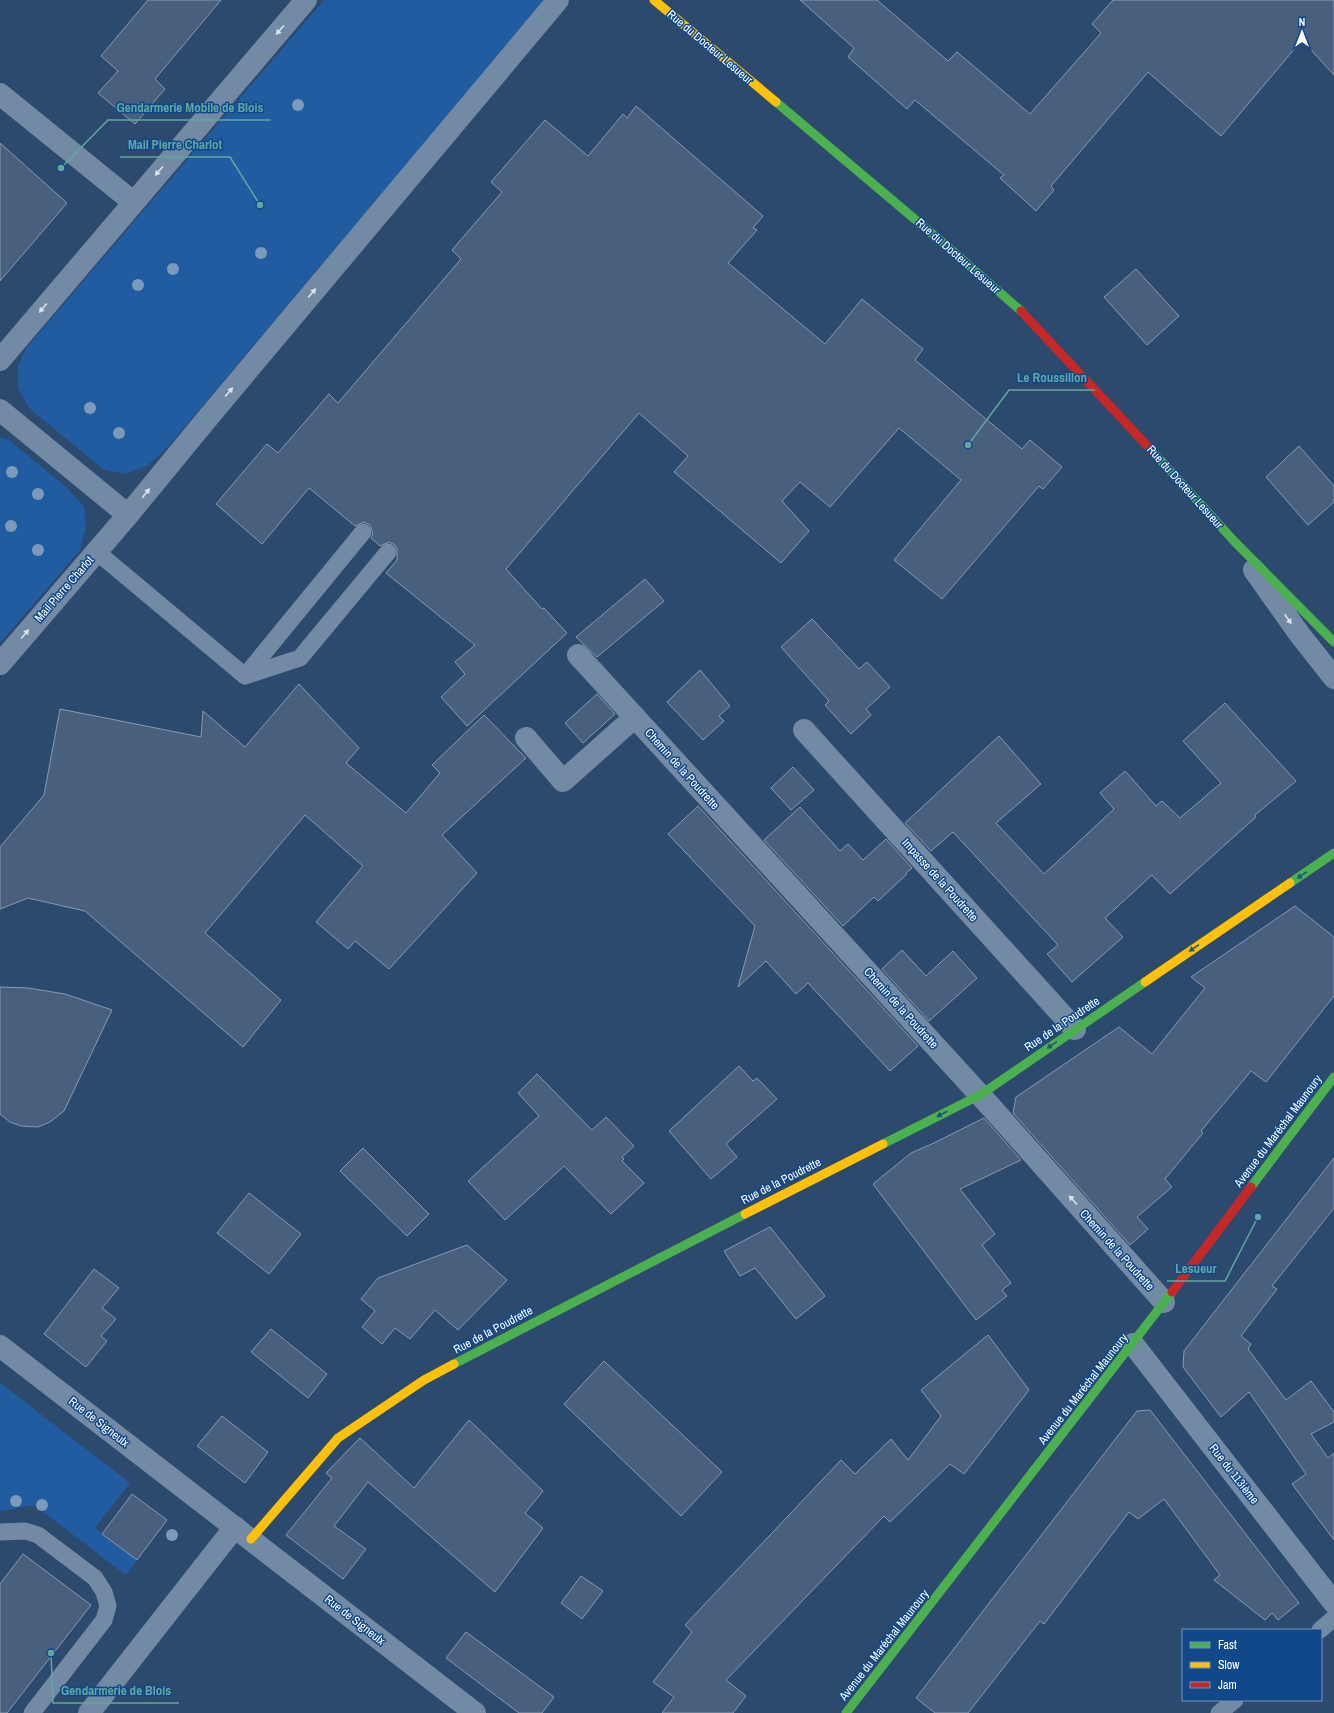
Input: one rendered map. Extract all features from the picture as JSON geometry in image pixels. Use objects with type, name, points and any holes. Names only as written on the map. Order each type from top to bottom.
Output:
[{"type":"street","points":[[0,360],[306,0]]},
{"type":"street","name":"Mail Pierre Charlot","points":[[0,664],[97,552],[558,0]]},
{"type":"street","name":"Rue du Docteur Lesueur","points":[[654,0],[937,237],[1024,314],[1091,384],[1234,541],[1334,642]]},
{"type":"street","points":[[0,94],[133,202]]},
{"type":"street","points":[[0,410],[128,515]]},
{"type":"street","name":"Rue du Docteur Lesueur","points":[[1234,541],[1300,635],[1334,678]]},
{"type":"street","name":"Chemin de la Poudrette","points":[[578,655],[980,1095],[1164,1302]]},
{"type":"street","name":"Chemin de la Poudrette","points":[[526,738],[564,781],[635,717]]},
{"type":"street","name":"Impasse de la Poudrette","points":[[804,730],[1076,1029]]},
{"type":"street","name":"Rue de la Poudrette","points":[[243,1533],[338,1438],[424,1380],[643,1264],[980,1095],[1334,853]]},
{"type":"street","name":"Avenue du Maréchal Maunoury","points":[[846,1713],[1134,1344],[1334,1077]]},
{"type":"street","name":"Rue du 113ième","points":[[1134,1344],[1334,1604]]},
{"type":"street","name":"Rue de Signeulx","points":[[0,1346],[475,1713]]},
{"type":"street","points":[[89,1713],[243,1533]]},
{"type":"lane","points":[[246,676],[362,532]]},
{"type":"lane","points":[[97,552],[246,676]]},
{"type":"lane","points":[[246,676],[300,658],[388,552]]},
{"type":"lane","points":[[0,1532],[25,1531],[38,1535],[95,1578],[104,1592],[108,1606],[104,1620],[32,1713]]},
{"type":"lane","points":[[1321,1629],[1334,1618]]},
{"type":"lane","points":[[1219,1713],[1234,1701]]},
{"type":"shaded area","points":[[324,0],[545,0],[167,448],[147,466],[125,474],[104,470],[29,408],[18,388],[18,366],[26,348]]},
{"type":"shaded area","points":[[0,437],[9,440],[66,487],[84,507],[86,528],[80,550],[0,643]]},
{"type":"shaded area","points":[[0,1383],[130,1483],[95,1528],[137,1560],[126,1575],[34,1505],[0,1511]]},
{"type":"building","points":[[148,0],[221,0],[155,79],[165,89],[135,124],[98,93],[118,71],[101,56]]},
{"type":"building","points":[[800,0],[877,0],[948,61],[957,52],[1030,114],[1101,33],[1092,24],[1113,0],[1334,0],[1334,75],[1302,40],[1221,136],[1148,72],[1051,186],[1054,190],[1036,211],[1000,178],[1004,175],[915,100],[907,109],[848,57],[854,48]]},
{"type":"building","points":[[636,106],[763,216],[753,228],[757,230],[728,263],[825,344],[862,299],[923,349],[915,360],[1022,449],[1030,440],[1062,467],[1043,489],[1039,486],[942,599],[894,560],[961,480],[899,428],[830,507],[800,482],[782,501],[809,531],[781,563],[674,472],[688,456],[639,413],[506,569],[542,609],[544,608],[567,633],[467,726],[441,697],[465,674],[455,662],[475,645],[386,573],[397,560],[397,549],[395,545],[389,542],[380,546],[371,538],[373,533],[370,525],[364,522],[355,526],[309,488],[262,544],[216,504],[267,444],[278,453],[329,394],[338,403],[461,259],[452,250],[502,192],[491,182],[545,120],[588,156],[623,114],[627,118]]},
{"type":"building","points":[[0,143],[67,203],[0,281]]},
{"type":"building","points":[[1136,269],[1179,316],[1147,345],[1104,297]]},
{"type":"building","points":[[1299,446],[1334,486],[1334,502],[1308,525],[1266,477]]},
{"type":"building","points":[[645,579],[664,601],[597,657],[576,637]]},
{"type":"building","points":[[812,619],[859,669],[867,662],[890,687],[866,709],[871,715],[851,734],[825,705],[829,701],[781,647]]},
{"type":"building","points":[[700,670],[730,706],[719,716],[724,721],[703,740],[667,702]]},
{"type":"building","points":[[299,684],[359,748],[346,763],[406,813],[440,773],[432,765],[484,715],[526,758],[442,835],[477,873],[389,969],[355,941],[348,949],[316,922],[363,866],[305,815],[205,933],[281,1000],[243,1047],[85,911],[28,898],[0,909],[0,847],[44,795],[60,709],[201,737],[203,711],[245,747]]},
{"type":"building","points":[[597,694],[615,714],[583,743],[565,723]]},
{"type":"building","points":[[1225,703],[1296,781],[1255,815],[1256,817],[1170,894],[1152,875],[1105,918],[1123,937],[1072,982],[1047,954],[1058,945],[953,832],[931,851],[905,823],[999,736],[1041,784],[996,823],[1044,874],[1114,809],[1100,793],[1125,771],[1156,806],[1162,801],[1180,818],[1221,783],[1183,741]]},
{"type":"building","points":[[793,767],[814,790],[791,810],[771,788]]},
{"type":"building","points":[[698,806],[918,1046],[890,1071],[808,983],[796,994],[766,961],[738,987],[755,926],[668,834]]},
{"type":"building","points":[[800,807],[840,851],[848,844],[863,860],[886,839],[912,868],[878,901],[874,897],[843,926],[764,840]]},
{"type":"building","points":[[1295,906],[1334,937],[1334,996],[1266,1082],[1251,1071],[1201,1131],[1203,1133],[1165,1179],[1172,1187],[1137,1217],[1148,1229],[1130,1245],[1013,1113],[1016,1097],[1119,1027],[1152,1054],[1205,988],[1191,977]]},
{"type":"building","points":[[902,950],[926,976],[953,951],[977,978],[929,1021],[882,969]]},
{"type":"building","points":[[0,987],[28,988],[65,994],[112,1010],[64,1111],[50,1122],[38,1127],[21,1126],[10,1122],[0,1114]]},
{"type":"building","points":[[739,1066],[753,1081],[757,1078],[777,1099],[726,1144],[737,1157],[711,1179],[669,1131]]},
{"type":"building","points":[[537,1074],[592,1130],[606,1117],[634,1146],[622,1157],[624,1159],[622,1161],[644,1183],[611,1214],[564,1166],[505,1220],[468,1181],[539,1116],[518,1093]]},
{"type":"building","points":[[984,1118],[1021,1160],[960,1189],[995,1234],[982,1245],[1011,1283],[1002,1290],[1007,1296],[976,1320],[873,1184],[911,1153]]},
{"type":"building","points":[[363,1148],[429,1214],[407,1236],[340,1171]]},
{"type":"building","points":[[1334,1158],[1334,1208],[1272,1286],[1277,1289],[1241,1336],[1251,1344],[1248,1349],[1286,1400],[1311,1381],[1334,1412],[1334,1422],[1311,1434],[1328,1458],[1334,1453],[1334,1540],[1292,1484],[1306,1474],[1249,1392],[1221,1417],[1183,1367],[1184,1351]]},
{"type":"building","points":[[249,1193],[301,1234],[269,1274],[217,1233]]},
{"type":"building","points":[[770,1227],[825,1296],[796,1319],[755,1268],[740,1276],[724,1251]]},
{"type":"building","points":[[467,1245],[507,1280],[458,1330],[435,1310],[410,1339],[395,1328],[382,1344],[362,1327],[375,1311],[361,1299],[378,1278]]},
{"type":"building","points":[[94,1269],[119,1288],[102,1308],[116,1319],[101,1336],[107,1341],[86,1367],[44,1334]]},
{"type":"building","points":[[271,1329],[327,1374],[308,1398],[251,1352]]},
{"type":"building","points":[[988,1335],[1029,1390],[964,1474],[950,1464],[890,1522],[884,1516],[726,1680],[746,1696],[733,1713],[662,1713],[674,1697],[653,1682],[692,1632],[685,1625],[841,1460],[855,1474],[891,1439],[908,1460],[941,1416],[921,1390]]},
{"type":"building","points":[[604,1361],[722,1472],[681,1516],[564,1404]]},
{"type":"building","points":[[1150,1410],[1299,1603],[1278,1620],[1272,1613],[1265,1620],[1214,1580],[1220,1575],[1164,1499],[1138,1519],[1129,1512],[1044,1624],[1040,1621],[968,1713],[935,1713],[916,1698],[1137,1411]]},
{"type":"building","points":[[222,1416],[268,1452],[245,1483],[197,1446]]},
{"type":"building","points":[[469,1420],[543,1491],[525,1513],[543,1528],[495,1592],[368,1482],[334,1526],[366,1549],[343,1579],[286,1535],[332,1478],[326,1473],[360,1438],[414,1488]]},
{"type":"building","points":[[132,1494],[167,1520],[137,1560],[102,1534]]},
{"type":"building","points":[[23,1554],[91,1605],[7,1713],[0,1713],[0,1584]]},
{"type":"building","points":[[581,1576],[603,1591],[582,1619],[561,1603]]},
{"type":"building","points":[[466,1632],[554,1697],[542,1713],[519,1713],[446,1658]]},
{"type":"traffic: fast","points":[[776,102],[949,248],[1021,311]]},
{"type":"traffic: fast","points":[[1153,452],[1234,541],[1334,642]]},
{"type":"traffic: fast","points":[[1290,883],[1334,853]]},
{"type":"traffic: fast","points":[[883,1144],[980,1095],[1145,982]]},
{"type":"traffic: fast","points":[[1251,1187],[1334,1077]]},
{"type":"traffic: fast","points":[[454,1364],[745,1214]]},
{"type":"traffic: fast","points":[[846,1713],[1172,1292]]},
{"type":"traffic: slow","points":[[654,0],[776,102]]},
{"type":"traffic: slow","points":[[1145,982],[1290,883]]},
{"type":"traffic: slow","points":[[745,1214],[883,1144]]},
{"type":"traffic: slow","points":[[251,1539],[338,1438],[424,1380],[454,1364]]},
{"type":"traffic: jam","points":[[1021,311],[1153,452]]},
{"type":"traffic: jam","points":[[1172,1292],[1251,1187]]},
{"type":"place","name":"Gendarmerie Mobile de Blois","points":[[61,168]]},
{"type":"place","name":"Mail Pierre Charlot","points":[[260,205]]},
{"type":"place","name":"Le Roussillon","points":[[968,445]]},
{"type":"place","name":"Lesueur","points":[[1258,1217]]},
{"type":"place","name":"Gendarmerie de Blois","points":[[51,1653]]}]
